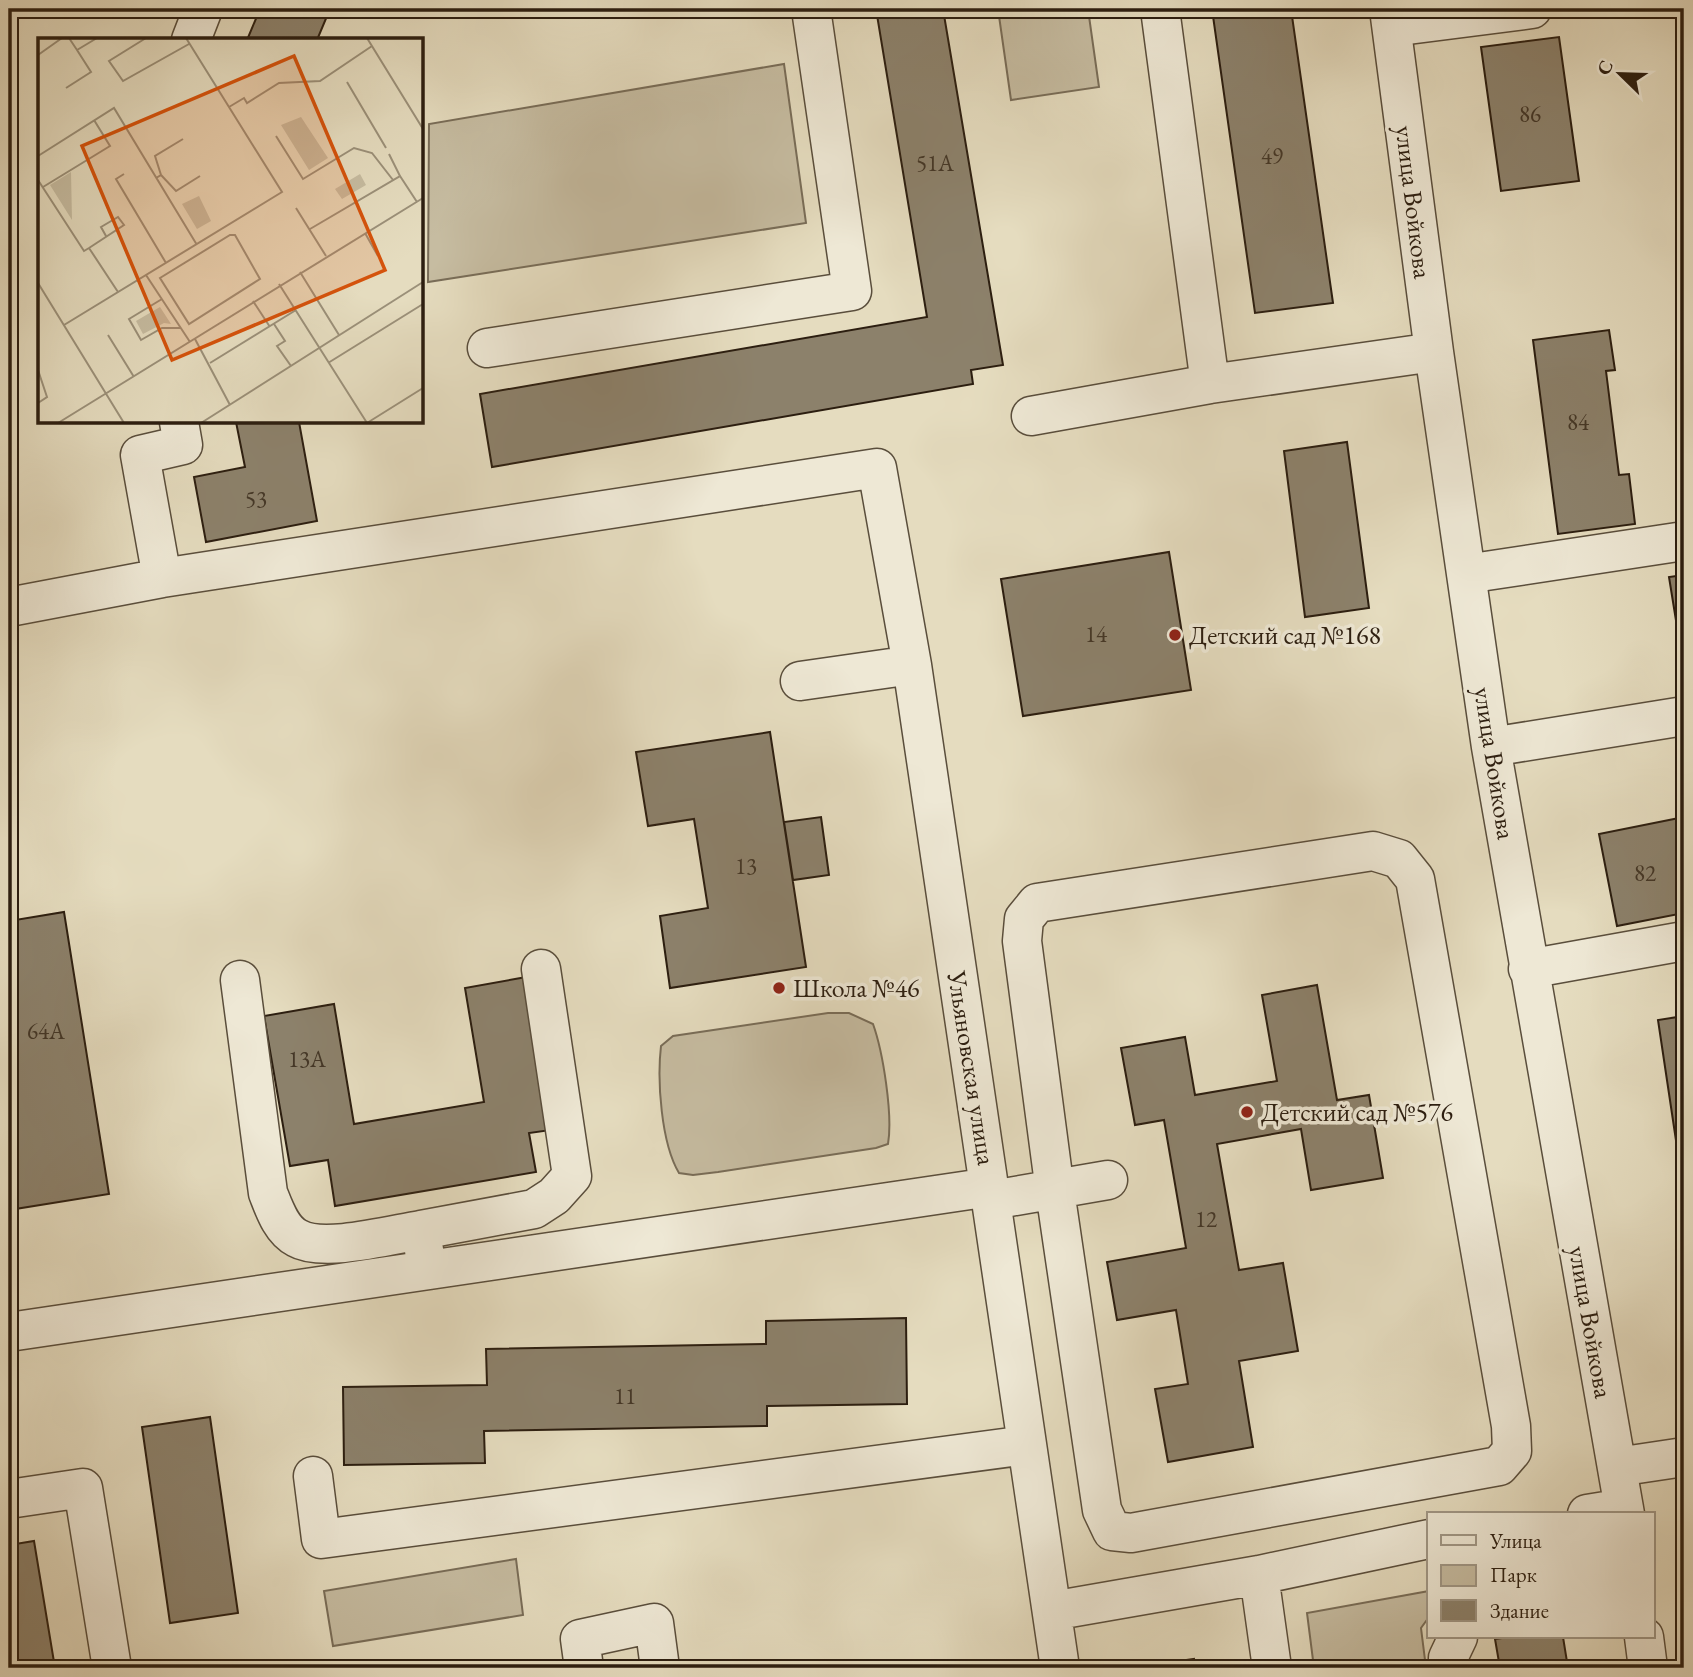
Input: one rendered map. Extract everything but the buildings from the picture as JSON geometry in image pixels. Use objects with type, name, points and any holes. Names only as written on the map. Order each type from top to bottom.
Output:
[{"type":"street","points":[[192,38],[203,9]]},
{"type":"street","points":[[487,348],[852,291],[811,9]]},
{"type":"street","points":[[1160,9],[1210,384]]},
{"type":"street","points":[[1391,18],[1532,9]]},
{"type":"street","name":"улица Войкова","points":[[1391,18],[1434,352],[1491,747],[1624,1511]]},
{"type":"street","points":[[1031,416],[1210,384],[1434,352]]},
{"type":"street","points":[[9,607],[162,578],[140,455],[183,445],[180,424]]},
{"type":"street","name":"Ульяновская улица","points":[[162,578],[877,468],[912,666],[1060,1668]]},
{"type":"street","points":[[1466,574],[1684,541]]},
{"type":"street","points":[[800,681],[912,666]]},
{"type":"street","points":[[1491,747],[1684,716]]},
{"type":"street","points":[[1373,851],[1399,859],[1415,879],[1511,1426],[1512,1451],[1499,1466],[1131,1533],[1112,1531],[1102,1510],[1055,1191],[1022,941],[1024,919],[1037,904],[1373,851]]},
{"type":"street","points":[[1528,969],[1684,941]]},
{"type":"street","points":[[240,980],[268,1193],[277,1217],[296,1238],[324,1245],[534,1209],[554,1196],[572,1175],[541,968]]},
{"type":"street","points":[[9,1332],[427,1270],[991,1194],[1055,1191],[1108,1180]]},
{"type":"street","points":[[421,1230],[427,1270]]},
{"type":"street","points":[[313,1476],[321,1539],[1027,1445]]},
{"type":"street","points":[[1617,1467],[1684,1457]]},
{"type":"street","points":[[9,1499],[83,1488],[112,1668]]},
{"type":"street","points":[[1052,1611],[1259,1575],[1427,1539]]},
{"type":"street","points":[[1259,1575],[1272,1668]]},
{"type":"street","points":[[584,1668],[580,1639],[654,1623],[660,1668]]},
{"type":"street","points":[[1450,1668],[1448,1658],[1458,1638]]},
{"type":"street","points":[[1644,1638],[1648,1668]]},
{"type":"green space","points":[[998,9],[1088,9],[1099,87],[1011,100]]},
{"type":"green space","points":[[784,64],[806,223],[428,282],[429,124]]},
{"type":"green space","points":[[828,1013],[849,1013],[873,1024],[886,1084],[888,1144],[718,1172],[693,1175],[679,1173],[664,1129],[661,1046],[673,1036]]},
{"type":"green space","points":[[516,1559],[523,1615],[333,1646],[324,1591]]},
{"type":"green space","points":[[1427,1591],[1427,1620],[1421,1628],[1426,1668],[1314,1668],[1307,1613]]},
{"type":"place","name":"Детский сад №168","points":[[1175,635]]},
{"type":"place","name":"Школа №46","points":[[779,988]]},
{"type":"place","name":"Детский сад №576","points":[[1247,1112]]}]
